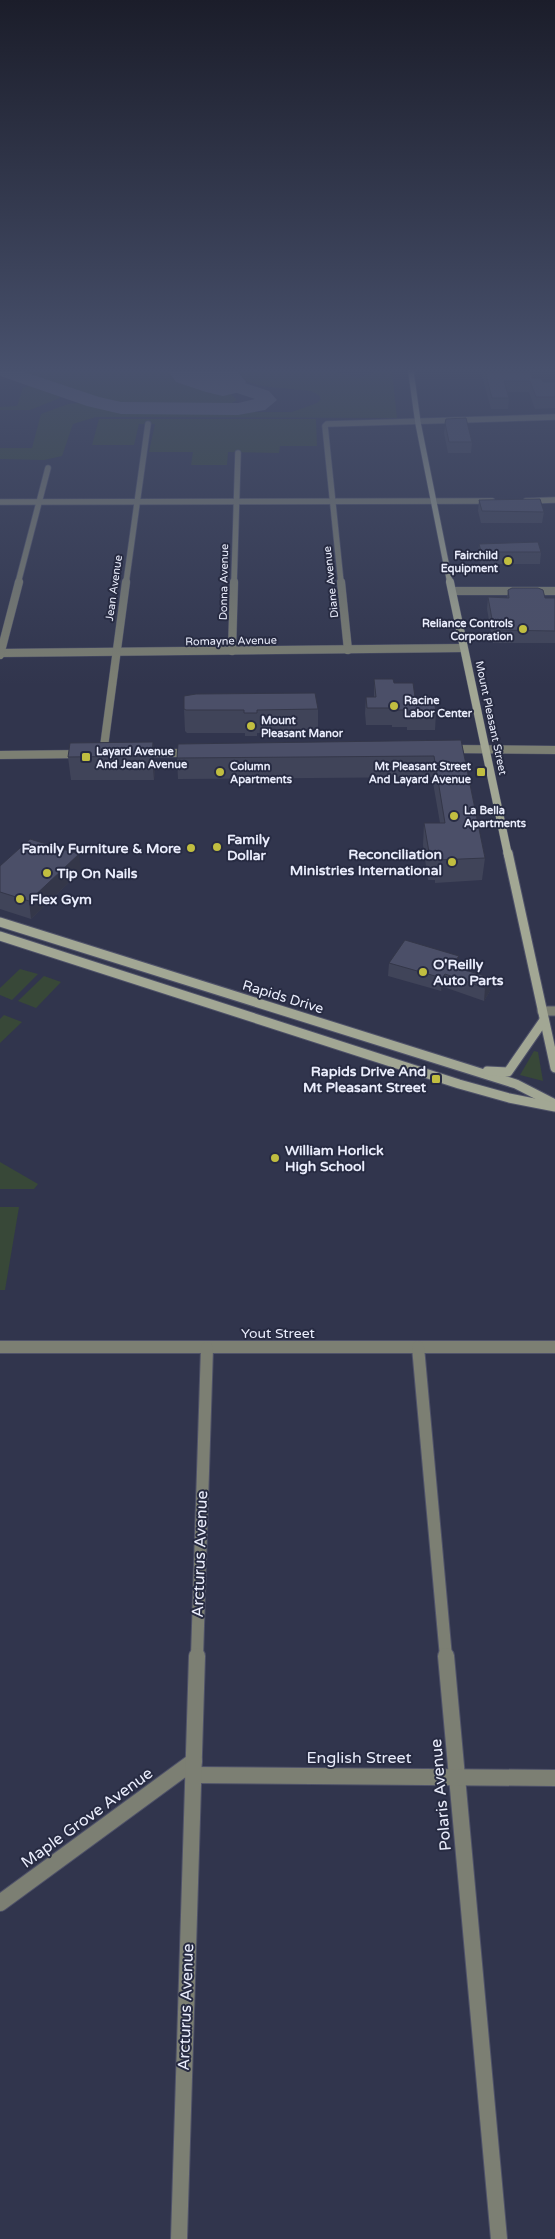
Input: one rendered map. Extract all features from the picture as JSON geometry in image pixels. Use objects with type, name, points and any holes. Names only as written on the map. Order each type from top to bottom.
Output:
[{"type":"street","points":[[0,654],[46,476]]},
{"type":"street","name":"Jean Avenue","points":[[102,754],[141,476]]},
{"type":"street","name":"Donna Avenue","points":[[232,651],[237,476]]},
{"type":"street","name":"Diane Avenue","points":[[330,476],[348,650]]},
{"type":"street","name":"Mount Pleasant Street","points":[[429,476],[484,749],[555,1068]]},
{"type":"street","points":[[515,500],[555,500]]},
{"type":"street","points":[[0,502],[495,501]]},
{"type":"street","points":[[453,591],[555,591]]},
{"type":"street","name":"Romayne Avenue","points":[[0,654],[463,648]]},
{"type":"street","points":[[442,750],[555,750]]},
{"type":"street","points":[[130,754],[201,752]]},
{"type":"street","points":[[0,755],[112,754]]},
{"type":"street","name":"Rapids Drive","points":[[0,922],[516,1084],[555,1105]]},
{"type":"street","name":"Rapids Drive","points":[[0,936],[459,1084],[509,1098],[555,1105]]},
{"type":"street","points":[[468,1070],[508,1072],[543,1016],[555,1011]]},
{"type":"street","name":"Yout Street","points":[[0,1347],[555,1347]]},
{"type":"street","name":"Polaris Avenue","points":[[418,1347],[499,2239]]},
{"type":"street","name":"Arcturus Avenue","points":[[178,2239],[207,1348]]},
{"type":"street","name":"English Street","points":[[194,1768],[555,1778]]},
{"type":"street","name":"Maple Grove Avenue","points":[[0,1903],[194,1768]]},
{"type":"green space","points":[[20,969],[38,974],[12,1000],[0,995],[0,988]]},
{"type":"green space","points":[[44,976],[61,982],[36,1008],[18,1001]]},
{"type":"green space","points":[[4,1015],[22,1022],[0,1043],[0,1019]]},
{"type":"green space","points":[[534,1051],[538,1052],[543,1081],[520,1075]]},
{"type":"green space","points":[[0,1162],[38,1184],[34,1189],[0,1189]]},
{"type":"green space","points":[[0,1207],[19,1207],[5,1290],[0,1290]]},
{"type":"building","points":[[540,499],[544,512],[482,511],[479,500]]},
{"type":"building","points":[[538,542],[541,552],[499,552],[499,555],[482,555],[479,544]]},
{"type":"building","name":"Reliance Controls Corporation","points":[[512,588],[538,588],[543,590],[545,598],[555,598],[555,631],[494,630],[488,597],[509,598],[508,590]]},
{"type":"building","points":[[374,679],[393,679],[394,683],[413,683],[415,697],[432,697],[434,699],[436,713],[408,713],[408,710],[393,710],[393,708],[367,708],[366,697],[376,697]]},
{"type":"building","points":[[315,693],[318,709],[257,710],[257,713],[244,713],[244,710],[184,709],[184,696],[196,694]]},
{"type":"building","points":[[461,740],[485,858],[437,860],[436,858],[430,858],[424,823],[445,823],[434,756],[177,758],[178,744]]},
{"type":"building","points":[[153,742],[152,756],[68,757],[70,743]]},
{"type":"building","points":[[30,839],[79,854],[29,901],[0,892],[0,866]]},
{"type":"building","points":[[405,940],[459,956],[451,966],[492,978],[485,988],[445,974],[442,978],[389,963]]},
{"type":"place","name":"Fairchild Equipment","points":[[508,561]]},
{"type":"place","name":"Reliance Controls Corporation","points":[[523,629]]},
{"type":"place","name":"Racine Labor Center","points":[[394,706]]},
{"type":"place","name":"Mount Pleasant Manor","points":[[251,726]]},
{"type":"place","name":"Layard Avenue And Jean Avenue","points":[[86,757]]},
{"type":"place","name":"Column Apartments","points":[[220,772]]},
{"type":"place","name":"Mt Pleasant Street And Layard Avenue","points":[[481,772]]},
{"type":"place","name":"La Bella Apartments","points":[[454,816]]},
{"type":"place","name":"Family Dollar","points":[[217,847]]},
{"type":"place","name":"Family Furniture & More","points":[[191,848]]},
{"type":"place","name":"Reconciliation Ministries International","points":[[452,862]]},
{"type":"place","name":"Tip On Nails","points":[[47,873]]},
{"type":"place","name":"Flex Gym","points":[[20,899]]},
{"type":"place","name":"O'Reilly Auto Parts","points":[[423,972]]},
{"type":"place","name":"Rapids Drive And Mt Pleasant Street","points":[[436,1079]]},
{"type":"place","name":"William Horlick High School","points":[[275,1158]]}]
